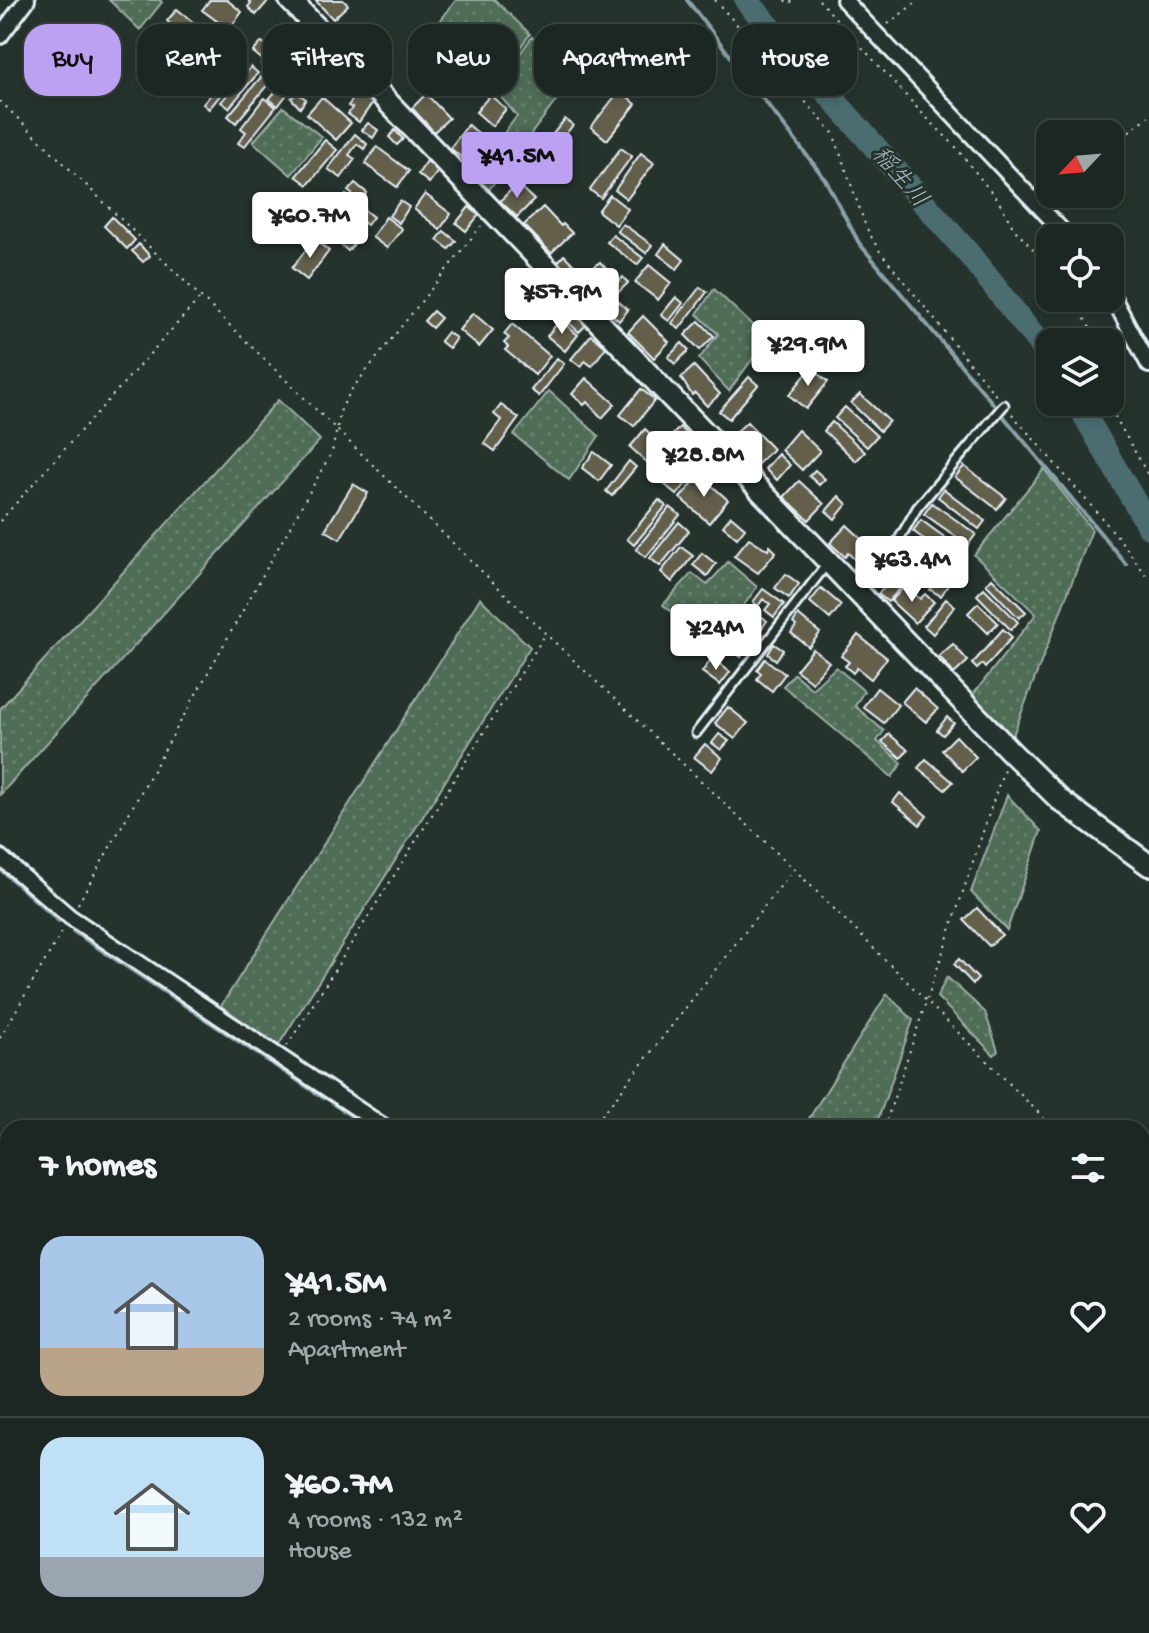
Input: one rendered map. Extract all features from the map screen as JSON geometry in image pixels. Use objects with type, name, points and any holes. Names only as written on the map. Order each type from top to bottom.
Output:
[{"type":"street","points":[[0,36],[27,0]]},
{"type":"street","points":[[290,0],[1011,752],[1060,800],[1149,865]]},
{"type":"street","points":[[844,0],[1056,224]]},
{"type":"street","points":[[1121,312],[1149,365]]},
{"type":"street","points":[[0,857],[70,917],[374,1120]]},
{"type":"lane","points":[[857,592],[890,555],[917,508],[1004,405]]},
{"type":"lane","points":[[696,733],[829,562]]},
{"type":"path","points":[[715,0],[833,133],[866,227],[878,249],[1004,405],[1118,537],[1149,579]]},
{"type":"path","points":[[785,0],[788,4],[794,0]]},
{"type":"path","points":[[819,0],[955,146],[999,202],[1014,229],[1036,252]]},
{"type":"path","points":[[875,33],[919,0]]},
{"type":"path","points":[[0,101],[546,634],[794,869],[1046,1120]]},
{"type":"path","points":[[1124,135],[1149,116]]},
{"type":"path","points":[[0,1038],[332,452],[341,409],[352,389],[492,212]]},
{"type":"path","points":[[0,521],[200,297]]},
{"type":"path","points":[[1115,416],[1149,477]]},
{"type":"path","points":[[279,1058],[546,634]]},
{"type":"path","points":[[887,1120],[1011,752]]},
{"type":"path","points":[[598,1120],[794,869]]},
{"type":"green space","points":[[109,0],[160,0],[162,2],[145,24],[137,24],[137,27]]},
{"type":"green space","points":[[456,0],[495,0],[530,34],[518,50],[518,24],[438,24]]},
{"type":"green space","points":[[532,37],[534,96],[560,96],[488,191],[472,175],[517,116],[500,96],[518,96],[518,56]]},
{"type":"green space","points":[[283,107],[322,137],[291,175],[253,142]]},
{"type":"green space","points":[[714,289],[767,339],[729,391],[699,359],[718,334],[697,314]]},
{"type":"green space","points":[[549,391],[599,436],[569,480],[514,435]]},
{"type":"green space","points":[[278,400],[320,440],[0,795],[0,709]]},
{"type":"green space","points":[[1044,469],[1092,530],[1011,740],[972,696],[1036,614],[974,555]]},
{"type":"green space","points":[[728,562],[757,587],[714,647],[663,605],[692,573],[707,585]]},
{"type":"green space","points":[[480,598],[530,647],[278,1046],[221,1006]]},
{"type":"green space","points":[[836,667],[864,691],[855,706],[884,731],[877,741],[902,763],[892,777],[783,686],[794,674],[812,689]]},
{"type":"green space","points":[[1007,795],[1041,831],[1007,930],[971,892]]},
{"type":"green space","points":[[947,977],[985,1012],[998,1051],[994,1055],[937,997]]},
{"type":"green space","points":[[887,994],[913,1020],[878,1120],[808,1120]]},
{"type":"building","points":[[210,0],[227,0],[242,12],[233,24],[221,24],[202,10]]},
{"type":"building","points":[[248,0],[269,0],[256,15],[248,7],[251,3]]},
{"type":"building","points":[[315,0],[343,0],[348,5],[333,19]]},
{"type":"building","points":[[177,9],[193,22],[170,24],[167,21]]},
{"type":"building","points":[[262,42],[263,43],[263,60],[253,52]]},
{"type":"building","points":[[251,67],[258,73],[247,86],[247,72]]},
{"type":"building","points":[[261,77],[263,78],[263,90],[236,123],[228,116]]},
{"type":"building","points":[[210,96],[220,96],[209,109],[203,104]]},
{"type":"building","points":[[226,96],[239,96],[229,108],[221,102]]},
{"type":"building","points":[[272,96],[286,96],[278,106],[269,99]]},
{"type":"building","points":[[302,96],[306,99],[300,108],[291,98]]},
{"type":"building","points":[[355,96],[364,96],[373,102],[359,122],[348,114],[352,108],[348,106]]},
{"type":"building","points":[[428,96],[449,118],[434,132],[412,108]]},
{"type":"building","points":[[489,96],[506,109],[492,126],[476,112]]},
{"type":"building","points":[[615,96],[627,96],[636,104],[607,140],[591,127]]},
{"type":"building","points":[[322,97],[351,123],[336,140],[307,114]]},
{"type":"building","points":[[264,98],[276,107],[244,147],[238,143],[246,132],[241,128]]},
{"type":"building","points":[[565,119],[573,125],[531,178],[523,171]]},
{"type":"building","points":[[368,123],[378,130],[373,138],[362,130]]},
{"type":"building","points":[[468,125],[485,138],[466,161],[450,148]]},
{"type":"building","points":[[395,130],[403,139],[397,145],[389,137]]},
{"type":"building","points":[[355,134],[367,144],[364,149],[357,144],[349,155],[355,159],[341,178],[328,169]]},
{"type":"building","points":[[325,140],[337,150],[308,185],[296,176]]},
{"type":"building","points":[[377,147],[409,171],[397,187],[365,164]]},
{"type":"building","points":[[621,148],[632,156],[601,198],[590,190]]},
{"type":"building","points":[[641,153],[654,163],[627,199],[615,190]]},
{"type":"building","points":[[427,161],[439,170],[429,183],[418,174]]},
{"type":"building","points":[[355,183],[367,193],[361,201],[348,191]]},
{"type":"building","points":[[517,184],[534,200],[517,217],[500,201]]},
{"type":"building","points":[[425,194],[451,214],[440,229],[414,209]]},
{"type":"building","points":[[346,195],[373,217],[367,225],[340,203]]},
{"type":"building","points":[[610,195],[628,209],[616,225],[598,211]]},
{"type":"building","points":[[400,201],[409,207],[399,223],[389,216]]},
{"type":"building","points":[[469,207],[479,215],[466,231],[456,223]]},
{"type":"building","points":[[543,207],[572,233],[551,253],[524,225]]},
{"type":"building","points":[[112,217],[135,240],[127,249],[104,226]]},
{"type":"building","points":[[386,217],[402,229],[387,248],[372,237]]},
{"type":"building","points":[[623,224],[652,245],[646,253],[617,231]]},
{"type":"building","points":[[338,230],[354,244],[348,251],[332,237]]},
{"type":"building","points":[[444,231],[456,241],[449,249],[437,240]]},
{"type":"building","points":[[613,235],[643,258],[637,265],[607,242]]},
{"type":"building","points":[[314,239],[329,251],[307,280],[292,268]]},
{"type":"building","points":[[139,244],[150,256],[143,262],[132,251]]},
{"type":"building","points":[[665,244],[684,260],[677,269],[658,254]]},
{"type":"building","points":[[564,255],[578,269],[569,277],[556,264]]},
{"type":"building","points":[[600,262],[618,282],[623,277],[628,283],[606,304],[593,291],[589,294],[577,281]]},
{"type":"building","points":[[649,265],[671,283],[658,300],[635,282]]},
{"type":"building","points":[[700,287],[707,292],[679,329],[672,323]]},
{"type":"building","points":[[533,291],[544,300],[530,318],[519,309]]},
{"type":"building","points":[[676,297],[683,303],[669,321],[661,315]]},
{"type":"building","points":[[618,301],[628,310],[619,321],[609,312]]},
{"type":"building","points":[[433,311],[441,318],[432,328],[424,321]]},
{"type":"building","points":[[473,313],[493,330],[479,347],[459,330]]},
{"type":"building","points":[[576,315],[587,324],[579,332],[569,323]]},
{"type":"building","points":[[643,316],[669,342],[654,358],[628,332]]},
{"type":"building","points":[[560,320],[578,335],[565,351],[547,336]]},
{"type":"building","points":[[699,321],[714,336],[700,350],[685,335]]},
{"type":"building","points":[[512,324],[550,356],[535,375],[505,350],[508,347],[504,343],[509,338],[504,334]]},
{"type":"building","points":[[447,332],[456,338],[449,348],[440,341]]},
{"type":"building","points":[[591,335],[606,347],[592,366],[585,361],[581,367],[571,359]]},
{"type":"building","points":[[682,343],[689,350],[675,364],[668,357]]},
{"type":"building","points":[[832,348],[845,358],[834,373],[821,363]]},
{"type":"building","points":[[557,358],[564,364],[539,396],[531,390]]},
{"type":"building","points":[[694,366],[720,394],[707,406],[695,393],[692,395],[681,378]]},
{"type":"building","points":[[811,368],[828,382],[806,409],[789,395]]},
{"type":"building","points":[[749,377],[758,385],[729,419],[719,411]]},
{"type":"building","points":[[586,378],[615,404],[602,418],[587,402],[584,405],[572,394]]},
{"type":"building","points":[[641,389],[655,400],[634,426],[620,415]]},
{"type":"building","points":[[860,394],[889,421],[880,431],[851,403]]},
{"type":"building","points":[[501,405],[519,418],[495,451],[484,443],[501,420],[494,414]]},
{"type":"building","points":[[845,407],[877,436],[867,447],[835,418]]},
{"type":"building","points":[[747,422],[773,449],[758,464],[732,436]]},
{"type":"building","points":[[832,422],[865,452],[856,461],[824,431]]},
{"type":"building","points":[[680,427],[686,433],[672,447],[667,441]]},
{"type":"building","points":[[645,429],[673,454],[658,472],[630,447]]},
{"type":"building","points":[[798,430],[820,451],[802,470],[781,450]]},
{"type":"building","points":[[695,439],[707,449],[691,470],[679,460]]},
{"type":"building","points":[[594,452],[611,465],[599,481],[582,468]]},
{"type":"building","points":[[778,454],[790,465],[777,480],[765,469]]},
{"type":"building","points":[[629,461],[636,467],[612,496],[606,491]]},
{"type":"building","points":[[679,466],[692,476],[677,495],[664,484]]},
{"type":"building","points":[[964,466],[1006,498],[997,509],[955,477]]},
{"type":"building","points":[[815,470],[825,479],[819,485],[809,476]]},
{"type":"building","points":[[700,475],[728,500],[709,523],[680,498]]},
{"type":"building","points":[[799,481],[824,504],[809,520],[784,497]]},
{"type":"building","points":[[353,484],[368,493],[340,539],[325,530]]},
{"type":"building","points":[[944,489],[985,521],[979,529],[938,497]]},
{"type":"building","points":[[839,496],[847,504],[835,519],[826,511]]},
{"type":"building","points":[[659,500],[666,506],[634,545],[627,539]]},
{"type":"building","points":[[932,503],[976,534],[968,545],[924,514]]},
{"type":"building","points":[[670,507],[680,515],[646,557],[636,549]]},
{"type":"building","points":[[731,516],[745,528],[737,538],[723,526]]},
{"type":"building","points":[[921,520],[962,550],[953,561],[913,531]]},
{"type":"building","points":[[679,522],[689,531],[660,566],[650,558]]},
{"type":"building","points":[[847,525],[877,553],[863,567],[848,553],[845,557],[830,543]]},
{"type":"building","points":[[749,538],[768,550],[770,546],[776,552],[758,573],[734,556]]},
{"type":"building","points":[[681,547],[693,556],[672,582],[661,572]]},
{"type":"building","points":[[702,553],[716,564],[707,576],[693,565]]},
{"type":"building","points":[[940,556],[952,564],[949,568],[956,573],[941,596],[930,590],[935,583],[929,579],[939,564],[936,562]]},
{"type":"building","points":[[786,574],[799,584],[789,598],[775,588]]},
{"type":"building","points":[[895,576],[904,584],[888,602],[878,594]]},
{"type":"building","points":[[992,578],[1026,612],[1019,618],[986,584]]},
{"type":"building","points":[[905,586],[920,599],[925,594],[934,602],[915,623],[891,601]]},
{"type":"building","points":[[821,588],[841,605],[830,619],[810,602]]},
{"type":"building","points":[[984,588],[1018,622],[1011,630],[977,595]]},
{"type":"building","points":[[763,589],[784,604],[774,617],[765,610],[770,604],[763,599],[758,606],[753,602]]},
{"type":"building","points":[[946,599],[955,606],[933,634],[924,626]]},
{"type":"building","points":[[978,603],[998,623],[988,633],[968,613]]},
{"type":"building","points":[[753,609],[767,621],[756,636],[741,624]]},
{"type":"building","points":[[798,615],[820,633],[809,647],[791,633]]},
{"type":"building","points":[[1003,629],[1012,637],[985,668],[982,664],[977,669],[972,664]]},
{"type":"building","points":[[733,632],[750,644],[741,657],[724,644]]},
{"type":"building","points":[[858,635],[887,658],[871,679],[857,668],[853,673],[845,666],[849,662],[841,656]]},
{"type":"building","points":[[774,644],[783,650],[776,660],[768,654]]},
{"type":"building","points":[[953,644],[968,661],[954,674],[939,656]]},
{"type":"building","points":[[813,649],[829,662],[812,682],[796,670]]},
{"type":"building","points":[[712,658],[730,672],[720,685],[702,672]]},
{"type":"building","points":[[765,659],[785,674],[772,691],[757,679],[761,673],[757,670]]},
{"type":"building","points":[[877,688],[898,705],[884,723],[863,707]]},
{"type":"building","points":[[914,688],[938,709],[926,722],[902,702]]},
{"type":"building","points":[[728,707],[748,723],[735,739],[715,723]]},
{"type":"building","points":[[947,717],[954,723],[943,735],[937,730]]},
{"type":"building","points":[[719,734],[729,741],[721,750],[712,743]]},
{"type":"building","points":[[889,734],[908,750],[901,758],[882,742]]},
{"type":"building","points":[[956,736],[976,757],[962,771],[942,750]]},
{"type":"building","points":[[705,744],[722,758],[712,771],[694,757]]},
{"type":"building","points":[[926,759],[953,782],[945,790],[918,768]]},
{"type":"building","points":[[900,793],[927,816],[920,825],[893,802]]},
{"type":"building","points":[[977,908],[1002,935],[989,946],[964,920]]},
{"type":"building","points":[[959,959],[978,979],[973,984],[954,964]]},
{"type":"waterway","points":[[687,0],[825,179],[859,243],[995,406]]},
{"type":"waterway","name":"稲生川","points":[[746,0],[968,253],[1036,339]]},
{"type":"waterway","name":"稲生川","points":[[1085,416],[1149,527]]},
{"type":"waterway","points":[[1004,417],[1126,564]]},
{"type":"waterway","points":[[0,869],[59,921]]},
{"type":"waterway","points":[[73,931],[324,1098]]},
{"type":"waterway","points":[[335,1105],[358,1120]]}]
